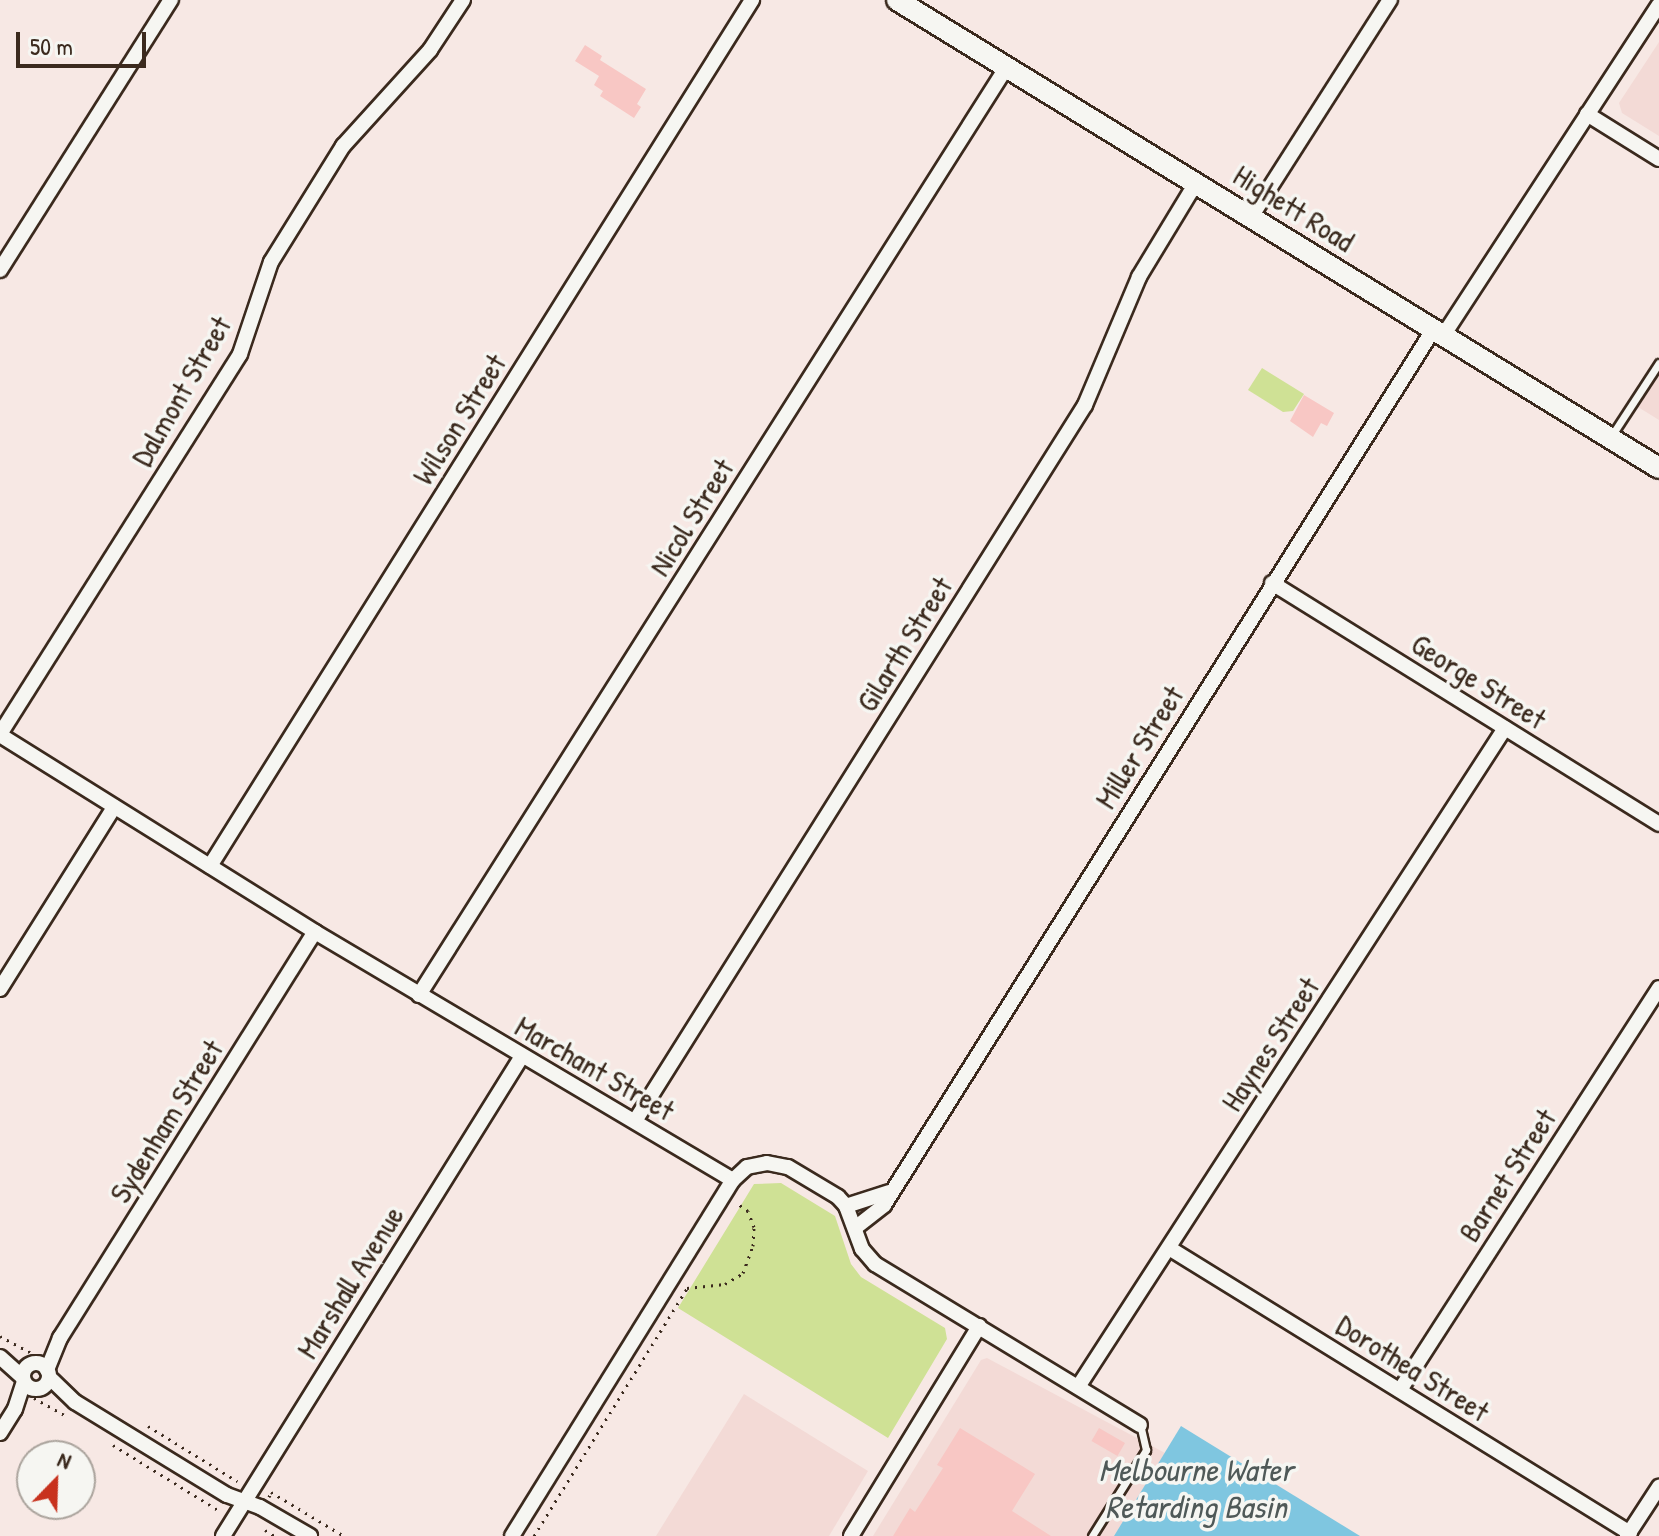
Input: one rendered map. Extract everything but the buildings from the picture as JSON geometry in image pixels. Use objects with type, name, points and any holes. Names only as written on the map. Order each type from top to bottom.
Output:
[{"type":"street","points":[[0,270],[171,0]]},
{"type":"street","name":"Dalmont Street","points":[[0,734],[240,354],[271,262],[343,146],[430,50],[463,0]]},
{"type":"street","name":"Wilson Street","points":[[210,866],[752,0]]},
{"type":"street","name":"Highett Road","points":[[897,0],[1659,468]]},
{"type":"street","points":[[1251,217],[1390,0]]},
{"type":"street","name":"Miller Street","points":[[855,1228],[876,1214],[1272,583],[1659,5]]},
{"type":"street","name":"Nicol Street","points":[[419,995],[1006,68]]},
{"type":"street","points":[[1587,114],[1659,159]]},
{"type":"street","name":"Gilarth Street","points":[[635,1121],[1085,405],[1134,287],[1196,183]]},
{"type":"street","name":"George Street","points":[[1272,583],[1659,824]]},
{"type":"street","name":"Haynes Street","points":[[1078,1387],[1505,728]]},
{"type":"street","name":"Marchant Street","points":[[0,734],[315,932],[733,1180]]},
{"type":"street","points":[[0,989],[114,807]]},
{"type":"street","name":"Sydenham Street","points":[[0,1433],[315,932]]},
{"type":"street","name":"Barnet Street","points":[[1400,1390],[1659,988]]},
{"type":"street","name":"Marshall Avenue","points":[[223,1536],[522,1056]]},
{"type":"street","points":[[512,1536],[733,1180],[754,1164],[776,1164],[838,1197],[846,1206],[862,1249],[875,1264],[1140,1425]]},
{"type":"street","points":[[846,1206],[889,1192]]},
{"type":"street","name":"Dorothea Street","points":[[1169,1248],[1628,1534]]},
{"type":"street","points":[[851,1536],[979,1326]]},
{"type":"street","points":[[0,1356],[37,1373],[75,1402],[227,1495],[260,1507],[310,1536]]},
{"type":"street","points":[[1628,1534],[1659,1487]]},
{"type":"lane","points":[[1610,438],[1659,363]]},
{"type":"lane","points":[[1092,1536],[1146,1450],[1140,1425]]},
{"type":"path","points":[[534,1536],[687,1288],[725,1284],[743,1273],[753,1246],[752,1216],[745,1208],[723,1196]]},
{"type":"path","points":[[0,1336],[37,1373]]},
{"type":"path","points":[[145,1424],[238,1481]]},
{"type":"shaded area","points":[[1659,42],[1659,136],[1622,113],[1619,103]]},
{"type":"shaded area","points":[[1659,374],[1659,420],[1638,407]]},
{"type":"shaded area","points":[[987,1358],[1165,1453],[1114,1536],[873,1536],[981,1360]]},
{"type":"shaded area","points":[[744,1394],[868,1471],[829,1536],[656,1536]]},
{"type":"green space","points":[[1262,368],[1304,394],[1293,411],[1283,412],[1248,390]]},
{"type":"green space","points":[[781,1183],[835,1216],[851,1264],[861,1277],[945,1328],[947,1339],[888,1438],[678,1308],[754,1184]]},
{"type":"water","name":"Melbourne Water Retarding Basin","points":[[1181,1426],[1360,1536],[1114,1536]]}]
